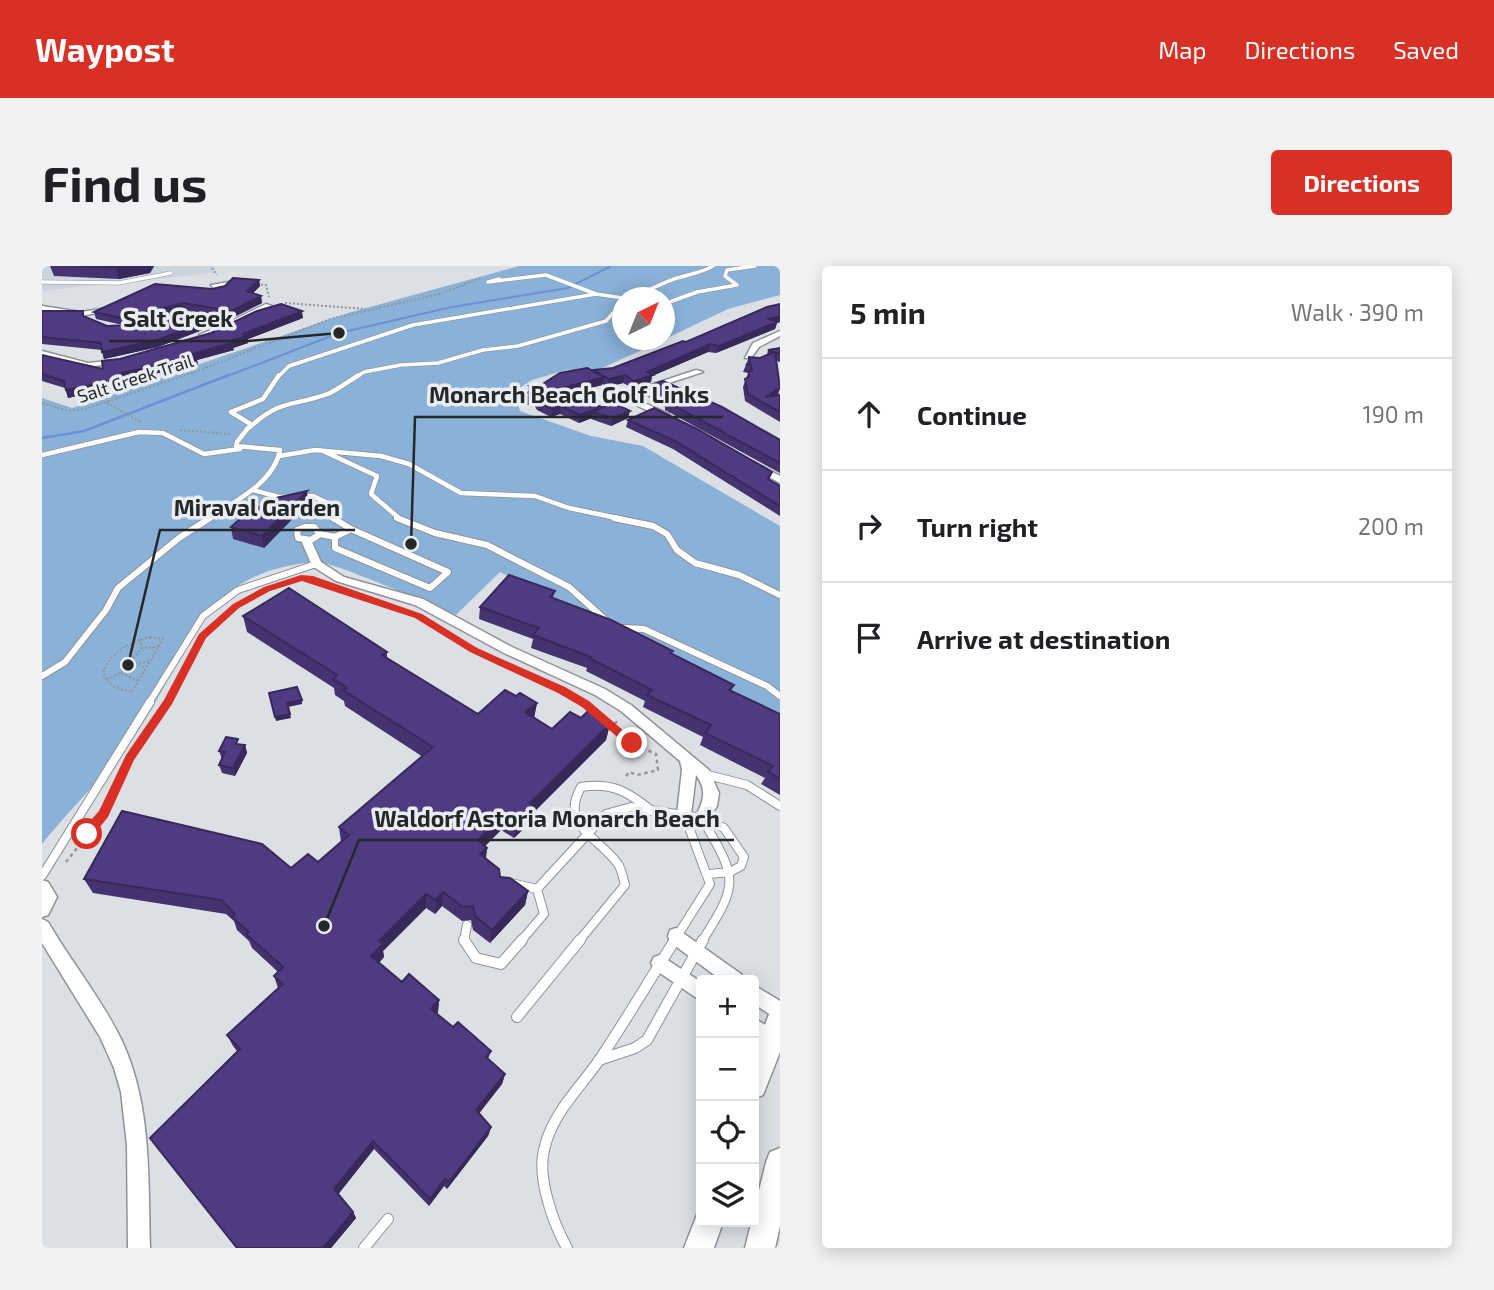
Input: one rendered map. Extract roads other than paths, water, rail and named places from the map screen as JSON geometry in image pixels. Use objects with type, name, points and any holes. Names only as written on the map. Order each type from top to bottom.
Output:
[{"type":"main road","points":[[759,1070],[771,1032]]},
{"type":"main road","points":[[760,1248],[780,1161]]},
{"type":"main road","points":[[699,1248],[706,1227]]},
{"type":"street","points":[[42,308],[91,317],[119,306]]},
{"type":"street","points":[[197,339],[255,313]]},
{"type":"street","points":[[162,319],[196,314],[230,323]]},
{"type":"street","points":[[748,356],[757,345],[780,333]]},
{"type":"street","points":[[42,353],[88,365],[131,360]]},
{"type":"street","points":[[674,420],[621,396],[699,372]]},
{"type":"street","points":[[747,460],[780,480]]},
{"type":"street","points":[[306,540],[316,564],[340,579],[419,602],[497,644],[600,692],[626,708],[687,766],[704,774],[712,793],[710,806],[702,818]]},
{"type":"street","points":[[684,814],[687,766]]},
{"type":"street","points":[[42,887],[48,897],[42,911]]},
{"type":"street","points":[[42,927],[116,1047],[127,1075],[134,1125],[139,1248]]},
{"type":"street","points":[[676,936],[728,975]]},
{"type":"street","points":[[660,963],[696,989]]},
{"type":"street","points":[[759,998],[780,1013]]},
{"type":"lane","points":[[659,287],[674,279],[707,271],[713,266]]},
{"type":"lane","points":[[675,300],[697,292],[737,285],[725,276],[727,270],[755,266]]},
{"type":"lane","points":[[42,282],[119,282],[171,273]]},
{"type":"lane","points":[[499,279],[546,275],[596,294],[612,296]]},
{"type":"lane","points":[[250,427],[231,412],[256,404],[269,395],[278,373],[289,366],[413,325],[596,294]]},
{"type":"lane","points":[[244,449],[236,446],[237,442],[250,427],[277,407],[329,393],[364,372],[401,365],[438,363],[483,350],[518,346],[606,321],[612,314]]},
{"type":"lane","points":[[42,455],[139,432],[163,433],[204,454],[244,449],[280,450],[278,461],[253,490],[140,566],[118,588],[106,610],[65,662],[42,676]]},
{"type":"lane","points":[[279,456],[323,451],[400,460],[461,493],[534,496],[569,508],[653,526],[667,534],[677,550],[695,563],[739,575],[780,595]]},
{"type":"lane","points":[[323,451],[377,476],[371,494],[379,506],[397,519],[442,535],[483,544],[522,565],[567,583],[587,599],[610,624],[644,629],[767,686],[780,696]]},
{"type":"lane","points":[[253,490],[281,497],[295,493],[319,498],[332,505],[332,520],[448,572],[430,588],[335,548],[335,537]]},
{"type":"lane","points":[[320,534],[314,527],[301,528],[296,536],[306,540],[320,534],[335,537],[351,529]]},
{"type":"lane","points":[[42,876],[203,616],[238,590],[316,564]]},
{"type":"lane","points":[[704,774],[747,785],[780,806]]},
{"type":"lane","points":[[517,1017],[625,885],[620,867],[586,834],[571,809],[573,796],[581,787],[606,781],[628,792],[652,811]]},
{"type":"lane","points":[[537,889],[606,814],[631,807],[702,818],[724,828],[744,857],[741,866],[730,872],[709,874]]},
{"type":"lane","points":[[567,1248],[557,1230],[546,1194],[543,1151],[559,1111],[599,1060],[710,884],[708,866],[688,834],[684,814]]},
{"type":"lane","points":[[599,1060],[635,1048],[646,1040],[695,950],[726,904],[731,886],[730,872],[702,818]]},
{"type":"lane","points":[[502,887],[512,883],[537,889]]},
{"type":"lane","points":[[467,925],[464,941],[476,958],[501,964],[544,914],[537,889]]},
{"type":"lane","points":[[364,1248],[388,1219]]},
{"type":"waterway","points":[[225,377],[339,333],[452,307],[568,288],[611,266]]},
{"type":"waterway","points":[[42,438],[84,431],[229,375]]},
{"type":"place","name":"Salt Creek","points":[[339,333]]},
{"type":"place","name":"Monarch Beach Golf Links","points":[[411,544]]},
{"type":"place","name":"Miraval Garden","points":[[128,665]]},
{"type":"place","name":"Waldorf Astoria Monarch Beach","points":[[324,926]]}]
